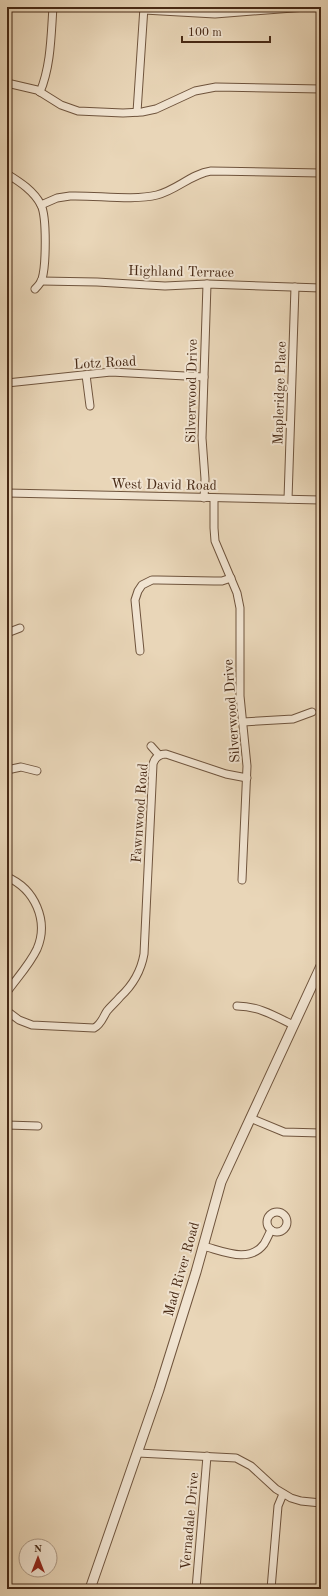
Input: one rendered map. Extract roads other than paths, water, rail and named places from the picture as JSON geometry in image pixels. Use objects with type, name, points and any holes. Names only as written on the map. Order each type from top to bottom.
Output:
[{"type":"street","points":[[40,92],[44,82],[48,62],[53,7]]},
{"type":"street","points":[[137,112],[144,9],[216,14],[306,7]]},
{"type":"street","points":[[7,83],[27,87],[40,92],[61,105],[78,111],[137,112],[156,109],[202,88],[321,89]]},
{"type":"street","points":[[41,205],[57,198],[70,196],[152,196],[171,189],[199,174],[211,172],[321,173]]},
{"type":"street","points":[[7,174],[29,190],[41,205],[45,224],[45,235],[41,281],[35,289]]},
{"type":"street","name":"Highland Terrace","points":[[41,281],[96,282],[173,287],[207,284],[321,288]]},
{"type":"street","name":"Silverwood Drive","points":[[204,498],[205,479],[202,438],[207,284]]},
{"type":"street","name":"Mapleridge Place","points":[[288,499],[295,287]]},
{"type":"street","name":"Lotz Road","points":[[7,383],[86,374],[125,372],[204,377]]},
{"type":"street","points":[[86,374],[90,406]]},
{"type":"street","name":"West David Road","points":[[7,493],[321,500]]},
{"type":"street","name":"Silverwood Drive","points":[[214,498],[214,535],[218,550],[237,593],[240,608],[239,685],[247,752],[242,880]]},
{"type":"street","points":[[140,651],[135,600],[138,590],[142,585],[152,580],[222,581],[231,578]]},
{"type":"street","points":[[7,633],[20,628]]},
{"type":"street","points":[[243,722],[293,719],[312,712]]},
{"type":"street","points":[[151,746],[158,755]]},
{"type":"street","name":"Fawnwood Road","points":[[7,1011],[19,1020],[32,1025],[94,1028],[100,1024],[108,1010],[130,988],[141,966],[144,954],[153,764],[158,755],[166,754],[226,774],[247,778]]},
{"type":"street","points":[[7,770],[21,767],[37,770]]},
{"type":"street","points":[[7,877],[27,891],[37,906],[41,920],[40,940],[37,949],[7,992]]},
{"type":"street","name":"Mad River Road","points":[[90,1589],[138,1453],[203,1246],[221,1182],[321,966]]},
{"type":"street","points":[[237,1006],[257,1008],[293,1025]]},
{"type":"street","points":[[250,1118],[284,1132],[321,1133]]},
{"type":"street","points":[[7,1125],[38,1126]]},
{"type":"street","points":[[203,1246],[233,1254],[249,1255],[257,1251],[264,1244],[271,1230]]},
{"type":"street","points":[[138,1453],[236,1458],[251,1466],[283,1494],[301,1501],[321,1503]]},
{"type":"street","name":"Vernadale Drive","points":[[196,1589],[207,1456]]},
{"type":"street","points":[[271,1589],[278,1506],[283,1494]]}]
